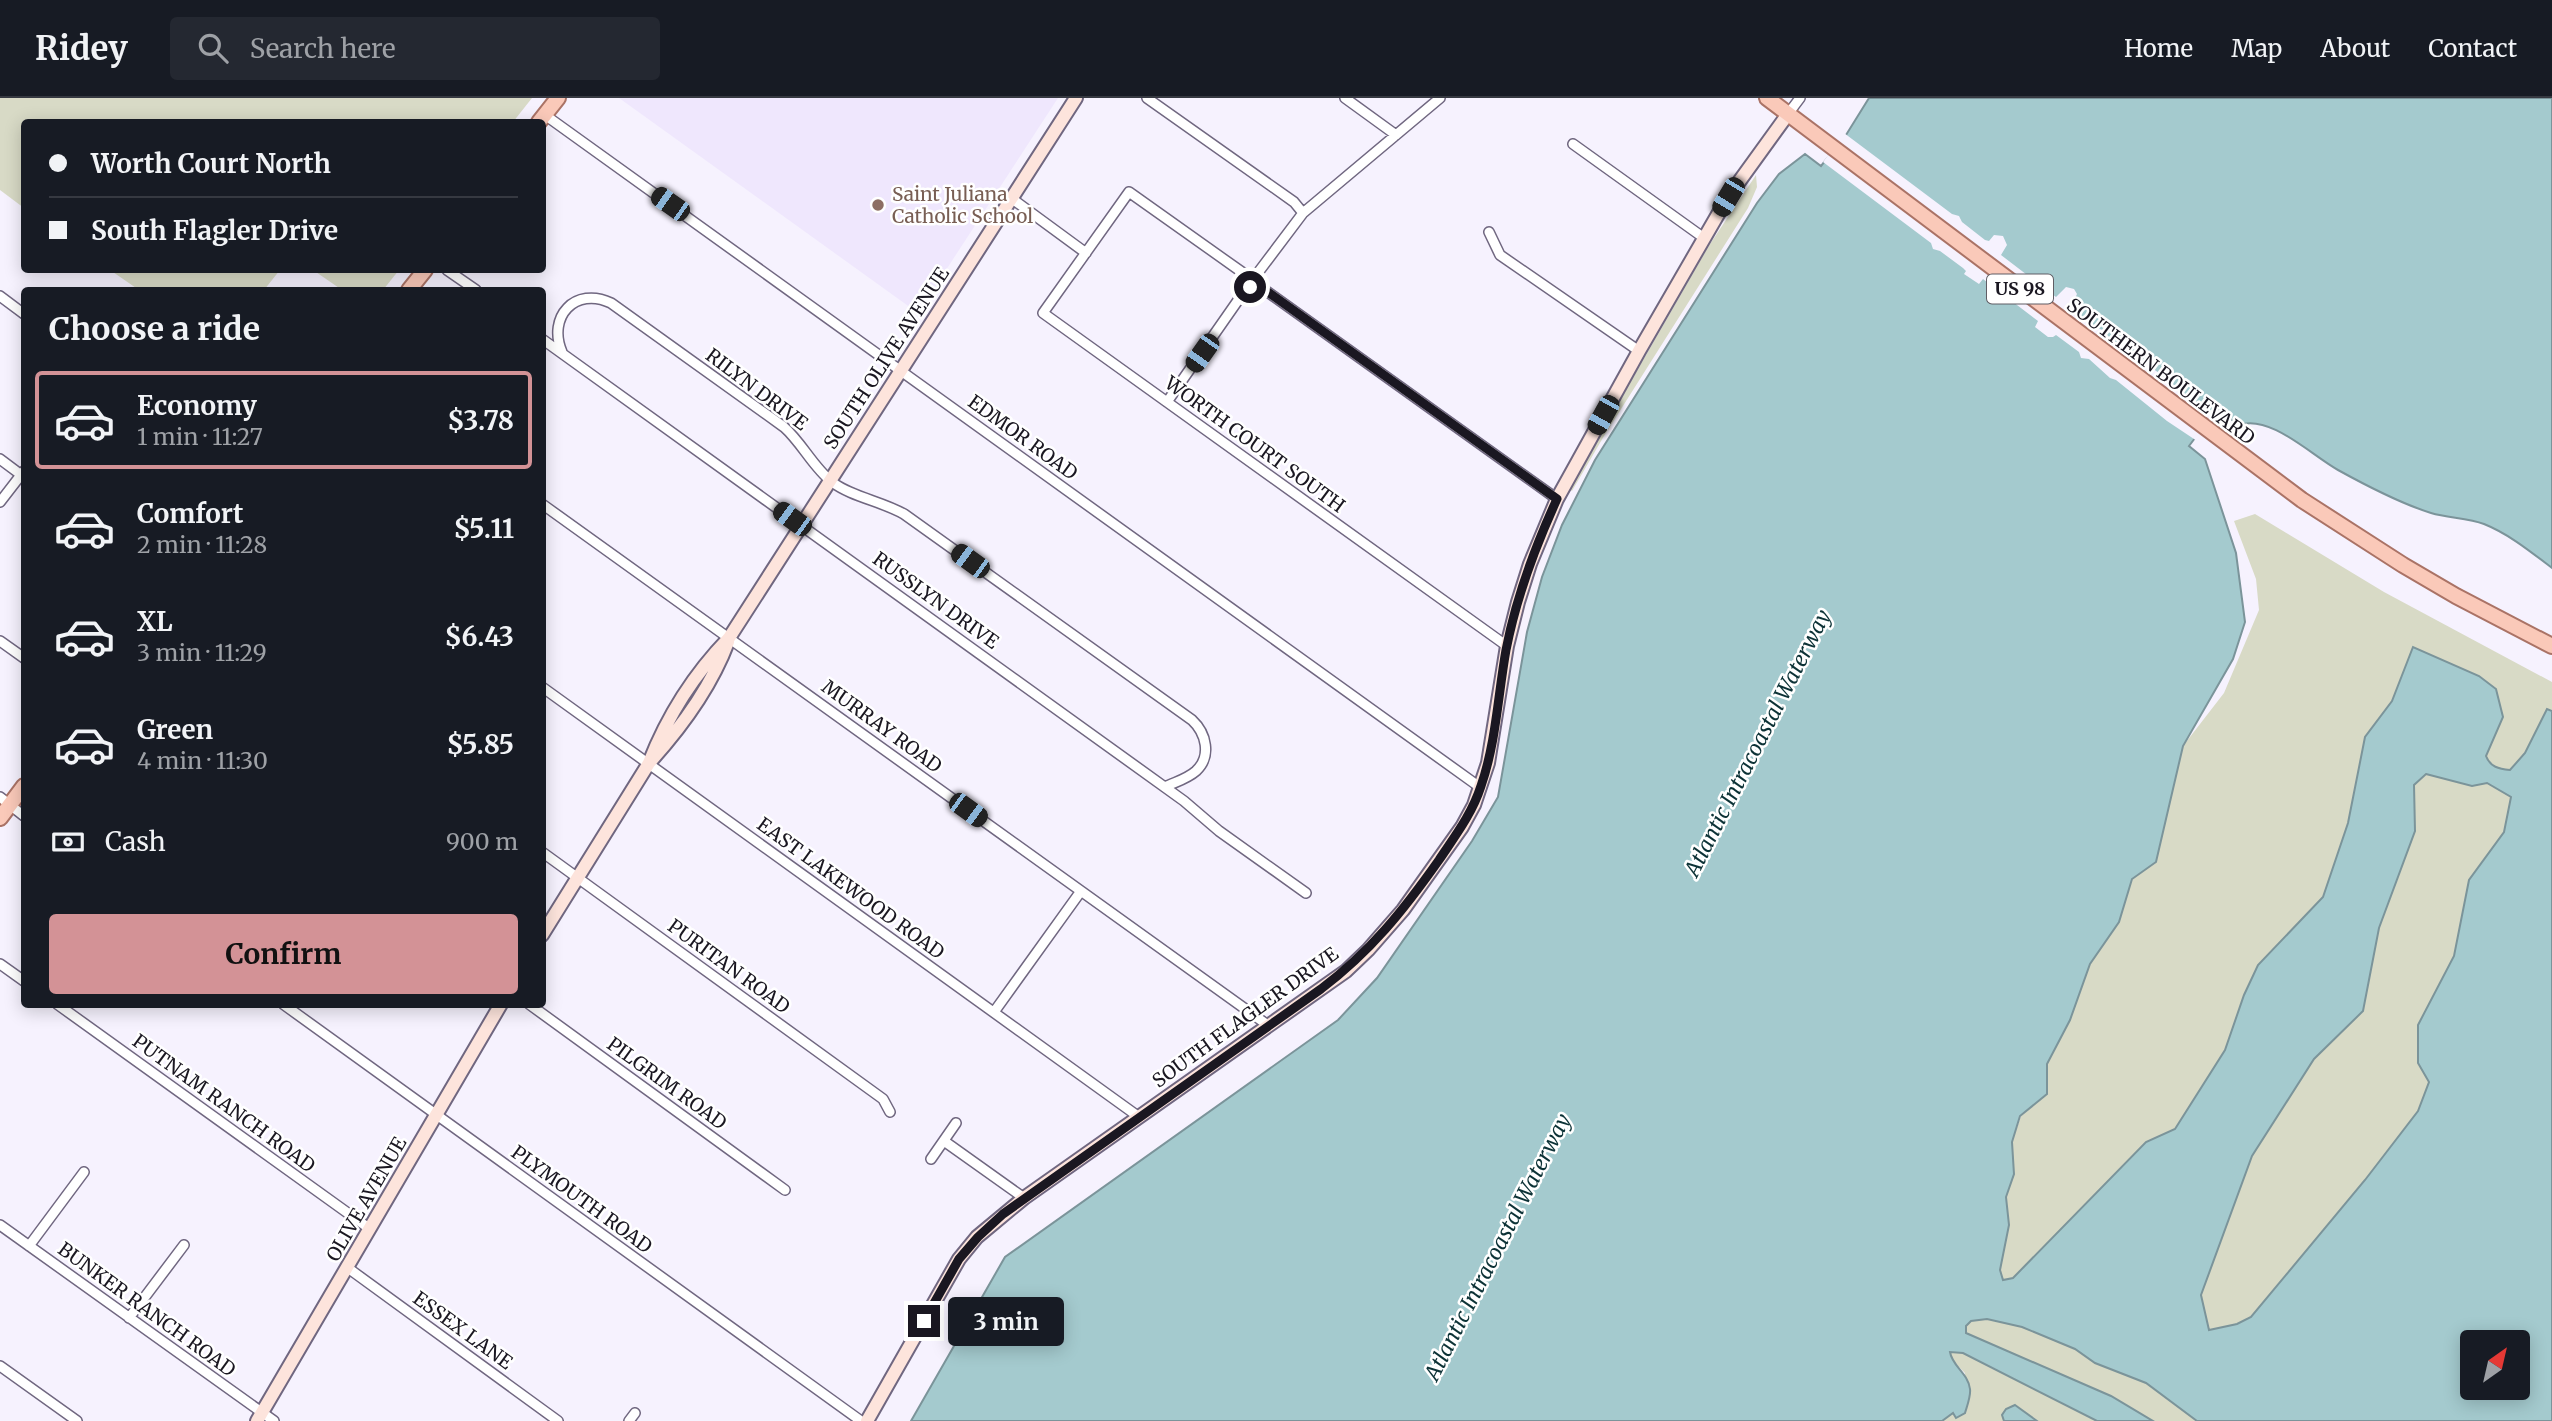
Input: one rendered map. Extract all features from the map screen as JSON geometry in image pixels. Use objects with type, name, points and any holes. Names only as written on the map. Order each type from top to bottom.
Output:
[{"type":"main road","points":[[542,119],[558,98]]},
{"type":"main road","name":"SOUTHERN BOULEVARD","points":[[1767,98],[2269,477],[2387,556],[2552,646]]},
{"type":"main road","points":[[411,287],[423,273]]},
{"type":"main road","points":[[0,818],[5,801],[21,788]]},
{"type":"street","name":"SOUTH OLIVE AVENUE","points":[[729,638],[1076,98]]},
{"type":"street","points":[[1147,98],[1294,202],[1303,212]]},
{"type":"street","points":[[1345,98],[1396,135]]},
{"type":"street","points":[[1252,275],[1303,212],[1440,98]]},
{"type":"street","name":"SOUTH FLAGLER DRIVE","points":[[864,1421],[959,1259],[978,1237],[1024,1198],[1346,971],[1389,928],[1462,827],[1481,788],[1489,761],[1507,646],[1530,564],[1557,499],[1728,197],[1800,98]]},
{"type":"street","name":"EDMOR ROAD","points":[[546,122],[901,370],[1481,788]]},
{"type":"street","points":[[1573,144],[1704,238]]},
{"type":"street","points":[[1011,198],[1086,253],[1129,192],[1259,278],[1167,402]]},
{"type":"street","points":[[1489,232],[1500,255],[1639,351]]},
{"type":"street","name":"WORTH COURT SOUTH","points":[[1086,253],[1043,313],[1507,646]]},
{"type":"street","points":[[451,273],[472,287]]},
{"type":"street","points":[[1253,286],[1557,499]]},
{"type":"street","points":[[0,296],[21,312]]},
{"type":"street","name":"RILYN DRIVE","points":[[562,354],[556,332],[566,310],[579,300],[596,298],[611,303],[784,427],[802,444],[830,481],[904,514],[1192,720],[1205,740],[1202,763],[1185,778],[1165,787]]},
{"type":"street","name":"RUSSLYN DRIVE","points":[[546,343],[1165,787],[1219,831],[1306,893]]},
{"type":"street","points":[[0,459],[21,473]]},
{"type":"street","points":[[0,502],[21,476]]},
{"type":"street","name":"MURRAY ROAD","points":[[546,507],[1269,1026]]},
{"type":"street","points":[[546,928],[649,763],[671,739],[719,667],[729,638]]},
{"type":"street","points":[[0,641],[21,657]]},
{"type":"street","name":"EAST LAKEWOOD ROAD","points":[[546,690],[1139,1117]]},
{"type":"street","points":[[5,801],[21,814]]},
{"type":"street","name":"PURITAN ROAD","points":[[546,855],[883,1099],[890,1112]]},
{"type":"street","points":[[994,1012],[1081,891]]},
{"type":"street","points":[[0,964],[21,979]]},
{"type":"street","name":"PUTNAM RANCH ROAD","points":[[63,1008],[370,1229]]},
{"type":"street","name":"PLYMOUTH ROAD","points":[[289,1008],[864,1421]]},
{"type":"street","name":"OLIVE AVENUE","points":[[264,1419],[370,1229],[499,1008]]},
{"type":"street","name":"PILGRIM ROAD","points":[[534,1008],[785,1190]]},
{"type":"street","points":[[931,1159],[956,1123]]},
{"type":"street","points":[[944,1141],[1024,1198]]},
{"type":"street","points":[[29,1246],[84,1172]]},
{"type":"street","name":"BUNKER RANCH ROAD","points":[[0,1225],[264,1419]]},
{"type":"street","points":[[129,1318],[184,1245]]},
{"type":"street","name":"ESSEX LANE","points":[[348,1268],[558,1421]]},
{"type":"street","points":[[0,1366],[77,1421]]},
{"type":"shaded area","points":[[0,98],[532,98],[515,119],[21,119],[21,206],[0,190]]},
{"type":"shaded area","name":"Saint Juliana Catholic School","points":[[619,98],[1058,98],[918,313]]},
{"type":"shaded area","points":[[1756,175],[1757,187],[1748,208],[1572,491],[1569,489],[1708,247]]},
{"type":"shaded area","points":[[114,273],[278,273],[266,287],[135,287]]},
{"type":"shaded area","points":[[317,273],[397,273],[385,287],[338,287]]},
{"type":"shaded area","points":[[2255,514],[2384,592],[2552,682],[2552,711],[2547,710],[2525,753],[2510,770],[2495,767],[2486,756],[2479,676],[2413,647],[2392,701],[2365,737],[2348,823],[2323,897],[2258,965],[2244,995],[2225,1050],[2175,1130],[2146,1142],[2012,1279],[2003,1281],[2000,1270],[2009,1225],[2006,1198],[2014,1174],[2012,1142],[2021,1116],[2047,1094],[2047,1064],[2070,1020],[2090,964],[2119,922],[2132,879],[2156,862],[2183,746],[2224,693],[2259,610],[2256,579],[2234,521]]},
{"type":"shaded area","points":[[2426,774],[2472,786],[2487,783],[2511,797],[2504,833],[2469,880],[2454,957],[2418,1025],[2418,1063],[2429,1082],[2418,1111],[2365,1180],[2251,1317],[2237,1324],[2209,1330],[2200,1295],[2252,1156],[2314,1059],[2363,1011],[2379,928],[2415,831],[2414,785]]},
{"type":"shaded area","points":[[1987,1319],[2022,1327],[2075,1349],[2095,1363],[2146,1383],[2197,1421],[2153,1421],[2111,1396],[1966,1333],[1966,1326],[1971,1321]]},
{"type":"shaded area","points":[[1950,1352],[1963,1353],[2097,1421],[2037,1421],[2015,1406],[2002,1415],[2004,1421],[1942,1421],[1953,1413],[1965,1373],[1951,1359]]},
{"type":"water","name":"Atlantic Intracoastal Waterway","points":[[1869,98],[2552,98],[2552,568],[2493,528],[2478,522],[2431,513],[2395,499],[2338,470],[2277,430],[2251,423],[2239,425],[2217,409],[2189,446],[2205,459],[2236,553],[2245,622],[2233,659],[2183,746],[2156,862],[2132,879],[2119,922],[2090,964],[2070,1020],[2047,1064],[2047,1094],[2020,1116],[2012,1142],[2014,1174],[2006,1197],[2009,1225],[2000,1270],[2003,1280],[2013,1278],[2146,1142],[2175,1129],[2225,1050],[2244,995],[2258,965],[2323,897],[2348,823],[2365,737],[2392,701],[2413,647],[2479,676],[2496,689],[2503,717],[2486,756],[2495,767],[2510,770],[2525,753],[2547,709],[2552,711],[2552,1421],[2197,1421],[2146,1383],[2095,1363],[2075,1349],[2022,1327],[1987,1319],[1971,1321],[1966,1326],[1966,1333],[2111,1396],[2153,1421],[2097,1421],[1963,1353],[1950,1352],[1969,1383],[1970,1395],[1965,1413],[1956,1418],[1953,1413],[1942,1421],[911,1421],[1005,1257],[1338,1020],[1377,978],[1472,841],[1498,797],[1527,632],[1542,577],[1562,525],[1595,460],[1757,203],[1779,174],[1805,154],[1821,166],[1846,135]],"holes":[[[2426,774],[2472,786],[2487,783],[2511,797],[2504,832],[2469,880],[2454,956],[2418,1025],[2418,1063],[2429,1082],[2418,1111],[2365,1180],[2251,1317],[2237,1324],[2209,1330],[2201,1295],[2252,1156],[2314,1059],[2363,1011],[2379,928],[2415,831],[2414,785]]]},
{"type":"water","points":[[2015,1405],[2037,1421],[2004,1421],[2002,1415],[2006,1409]]},
{"type":"pier","points":[[1844,133],[1952,214],[1959,216],[1962,222],[1985,240],[1989,241],[1994,235],[2003,236],[2007,245],[2001,255],[2056,297],[2066,287],[2074,289],[2077,294],[2072,305],[2074,311],[2103,330],[2107,336],[2215,418],[2197,441],[2110,378],[2089,359],[2081,358],[2079,352],[2056,335],[2048,337],[2035,327],[2038,321],[1983,279],[1979,284],[1964,274],[1966,271],[1963,268],[1933,249],[1931,243],[1823,162]]},
{"type":"place","name":"Saint Juliana Catholic School","points":[[878,205]]},
{"type":"route","points":[[924,1321],[959,1259],[1003,1214],[1346,971],[1368,950],[1403,910],[1462,827],[1481,788],[1489,761],[1507,646],[1518,602],[1530,564],[1557,499],[1258,285],[1250,287]]}]
